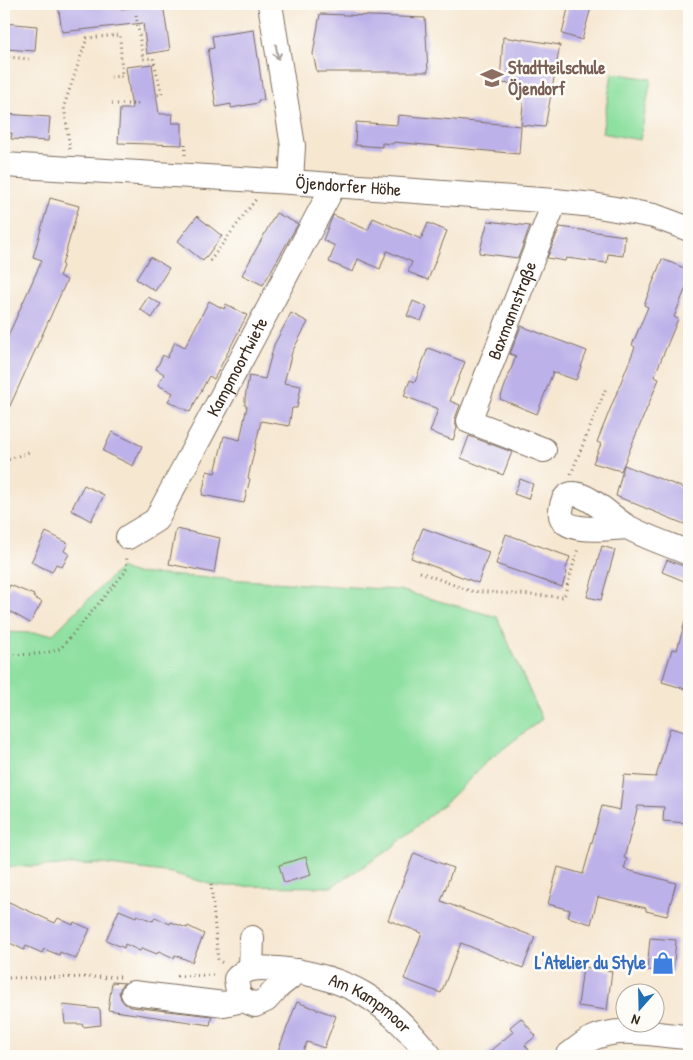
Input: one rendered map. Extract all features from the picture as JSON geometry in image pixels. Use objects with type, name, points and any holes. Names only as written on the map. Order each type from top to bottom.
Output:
[{"type":"street","points":[[270,4],[293,146],[281,181]]},
{"type":"street","name":"Öjendorfer Höhe","points":[[4,165],[281,181],[555,201],[593,205],[654,216],[689,229]]},
{"type":"street","name":"Kampmoortwiete","points":[[128,537],[156,520],[334,185]]},
{"type":"street","name":"Baxmannstraße","points":[[544,450],[469,421],[555,201]]},
{"type":"street","points":[[626,527],[595,529],[571,526],[564,521],[560,514],[562,504],[566,497],[572,494],[588,498],[626,527],[689,553]]},
{"type":"street","points":[[252,938],[246,971],[236,979],[237,991],[243,1000],[255,1005],[266,1000],[278,986],[298,971]]},
{"type":"street","name":"Am Kampmoor","points":[[246,971],[298,971],[327,977],[357,989],[382,1005],[411,1031],[430,1056]]},
{"type":"street","points":[[133,993],[224,1004],[243,1000]]},
{"type":"street","points":[[567,1056],[589,1040],[612,1032],[643,1032],[689,1038]]},
{"type":"path","points":[[136,15],[143,59],[153,58],[162,94],[152,96]]},
{"type":"path","points":[[73,169],[64,106],[87,38],[120,35],[122,76],[111,77]]},
{"type":"path","points":[[4,59],[8,57],[29,59]]},
{"type":"path","points":[[112,104],[142,104]]},
{"type":"path","points":[[210,261],[281,181]]},
{"type":"path","points":[[572,494],[567,484],[606,388]]},
{"type":"path","points":[[4,461],[30,452]]},
{"type":"path","points":[[420,572],[470,591],[564,597],[584,528]]},
{"type":"path","points":[[4,655],[39,654],[53,652],[61,648],[126,571],[128,537]]},
{"type":"path","points":[[211,884],[218,960],[246,971]]},
{"type":"green space","points":[[612,73],[651,79],[640,140],[602,133]]},
{"type":"green space","points":[[120,568],[132,573],[399,590],[497,617],[542,719],[486,762],[453,796],[390,849],[331,887],[216,886],[172,873],[102,864],[4,867],[4,632],[53,634]]},
{"type":"building","points":[[58,4],[120,4],[121,9],[163,4],[170,50],[147,54],[143,23],[62,32]]},
{"type":"building","points":[[569,4],[592,4],[582,40],[562,34]]},
{"type":"building","points":[[320,14],[425,18],[428,72],[317,72],[313,54]]},
{"type":"building","points":[[4,23],[37,26],[35,51],[4,49]]},
{"type":"building","points":[[254,30],[264,100],[258,100],[258,103],[231,108],[231,104],[216,107],[208,53],[209,49],[214,48],[212,36]]},
{"type":"building","points":[[503,37],[560,45],[545,127],[521,125],[525,85],[500,83]]},
{"type":"building","points":[[152,64],[159,114],[173,114],[172,123],[182,123],[182,145],[118,143],[120,109],[132,109],[126,67]]},
{"type":"building","points":[[4,114],[50,117],[48,141],[11,139],[12,133],[4,133]]},
{"type":"building","points":[[398,115],[521,126],[519,154],[394,142],[393,144],[382,143],[382,147],[355,145],[356,122],[397,125]]},
{"type":"building","points":[[50,198],[79,206],[59,276],[67,280],[4,419],[4,345],[42,260],[33,257]]},
{"type":"building","points":[[276,213],[298,224],[263,285],[242,275]]},
{"type":"building","points":[[333,215],[368,230],[373,218],[421,239],[428,223],[447,231],[428,280],[408,272],[412,262],[387,251],[380,269],[358,259],[353,272],[329,262],[335,246],[323,240]]},
{"type":"building","points":[[197,216],[222,236],[203,261],[178,241]]},
{"type":"building","points":[[488,221],[530,226],[518,258],[479,253]]},
{"type":"building","points":[[560,227],[625,236],[623,256],[608,254],[607,263],[566,258],[565,261],[547,258]]},
{"type":"building","points":[[150,257],[169,268],[155,291],[136,279]]},
{"type":"building","points":[[662,259],[689,270],[689,280],[674,317],[678,319],[654,377],[659,379],[621,471],[593,463],[601,444],[597,442],[635,347],[632,345],[648,307],[644,305]]},
{"type":"building","points":[[148,297],[161,304],[152,318],[140,309]]},
{"type":"building","points":[[209,301],[224,309],[226,304],[247,315],[214,379],[209,376],[190,412],[168,401],[173,393],[158,385],[164,374],[156,369],[163,355],[167,358],[175,342],[185,347]]},
{"type":"building","points":[[413,301],[427,307],[421,321],[407,316]]},
{"type":"building","points":[[291,313],[308,322],[292,352],[284,383],[301,386],[297,408],[292,408],[289,426],[261,421],[244,503],[202,495],[207,471],[215,473],[224,436],[240,440],[247,406],[245,406],[245,398],[249,376],[265,379],[274,345]]},
{"type":"building","points":[[521,326],[587,351],[576,380],[553,372],[537,414],[500,399],[516,356],[510,354]]},
{"type":"building","points":[[428,348],[465,362],[450,401],[460,405],[456,416],[455,423],[457,428],[453,440],[430,432],[438,409],[404,396],[410,380],[415,382]]},
{"type":"building","points":[[112,432],[142,446],[133,466],[103,451]]},
{"type":"building","points":[[469,436],[512,452],[503,475],[461,458]]},
{"type":"building","points":[[624,465],[689,490],[689,526],[616,496]]},
{"type":"building","points":[[520,479],[533,484],[528,499],[514,494]]},
{"type":"building","points":[[84,485],[104,495],[91,521],[71,510]]},
{"type":"building","points":[[423,528],[489,552],[478,583],[411,558]]},
{"type":"building","points":[[176,529],[220,538],[214,573],[169,564]]},
{"type":"building","points":[[46,532],[68,543],[64,551],[69,554],[62,567],[56,564],[52,572],[31,562]]},
{"type":"building","points":[[506,534],[570,557],[562,587],[496,564]]},
{"type":"building","points":[[602,546],[615,550],[601,600],[587,597]]},
{"type":"building","points":[[667,560],[689,568],[689,583],[662,572]]},
{"type":"building","points":[[10,585],[34,595],[33,597],[42,602],[30,623],[4,608],[4,597]]},
{"type":"building","points":[[685,621],[689,622],[689,690],[662,682],[672,649],[677,650]]},
{"type":"building","points":[[670,728],[689,733],[686,823],[663,821],[664,807],[638,806],[624,858],[627,859],[624,869],[676,883],[667,916],[646,911],[646,908],[598,897],[591,924],[568,917],[570,910],[548,904],[558,867],[583,874],[602,806],[620,810],[624,775],[656,777]]},
{"type":"building","points":[[414,853],[453,868],[441,901],[535,937],[523,968],[461,943],[441,993],[404,979],[422,933],[388,920]]},
{"type":"building","points":[[306,857],[311,875],[284,883],[279,865]]},
{"type":"building","points":[[9,902],[55,923],[58,918],[73,925],[74,922],[90,929],[76,959],[60,952],[59,955],[44,949],[42,953],[26,946],[24,950],[4,940],[4,914]]},
{"type":"building","points":[[119,910],[153,921],[155,917],[170,924],[171,922],[187,928],[188,926],[204,934],[192,962],[175,955],[174,958],[159,951],[157,954],[142,948],[140,951],[125,944],[124,948],[106,940]]},
{"type":"building","points":[[650,938],[676,940],[673,972],[647,970]]},
{"type":"building","points":[[583,967],[612,971],[607,1010],[578,1006]]},
{"type":"building","points":[[112,982],[125,983],[119,992],[125,1004],[131,1007],[212,1016],[210,1025],[108,1010]]},
{"type":"building","points":[[297,1002],[336,1016],[324,1048],[307,1042],[301,1056],[276,1056]]},
{"type":"building","points":[[63,1005],[100,1009],[101,1025],[83,1027],[82,1024],[65,1024]]},
{"type":"building","points":[[521,1018],[536,1036],[525,1045],[529,1050],[521,1056],[484,1056],[513,1032],[510,1027]]},
{"type":"place","name":"Stadtteilschule Öjendorf","points":[[492,78]]},
{"type":"place","name":"L'Atelier du Style","points":[[663,963]]}]
